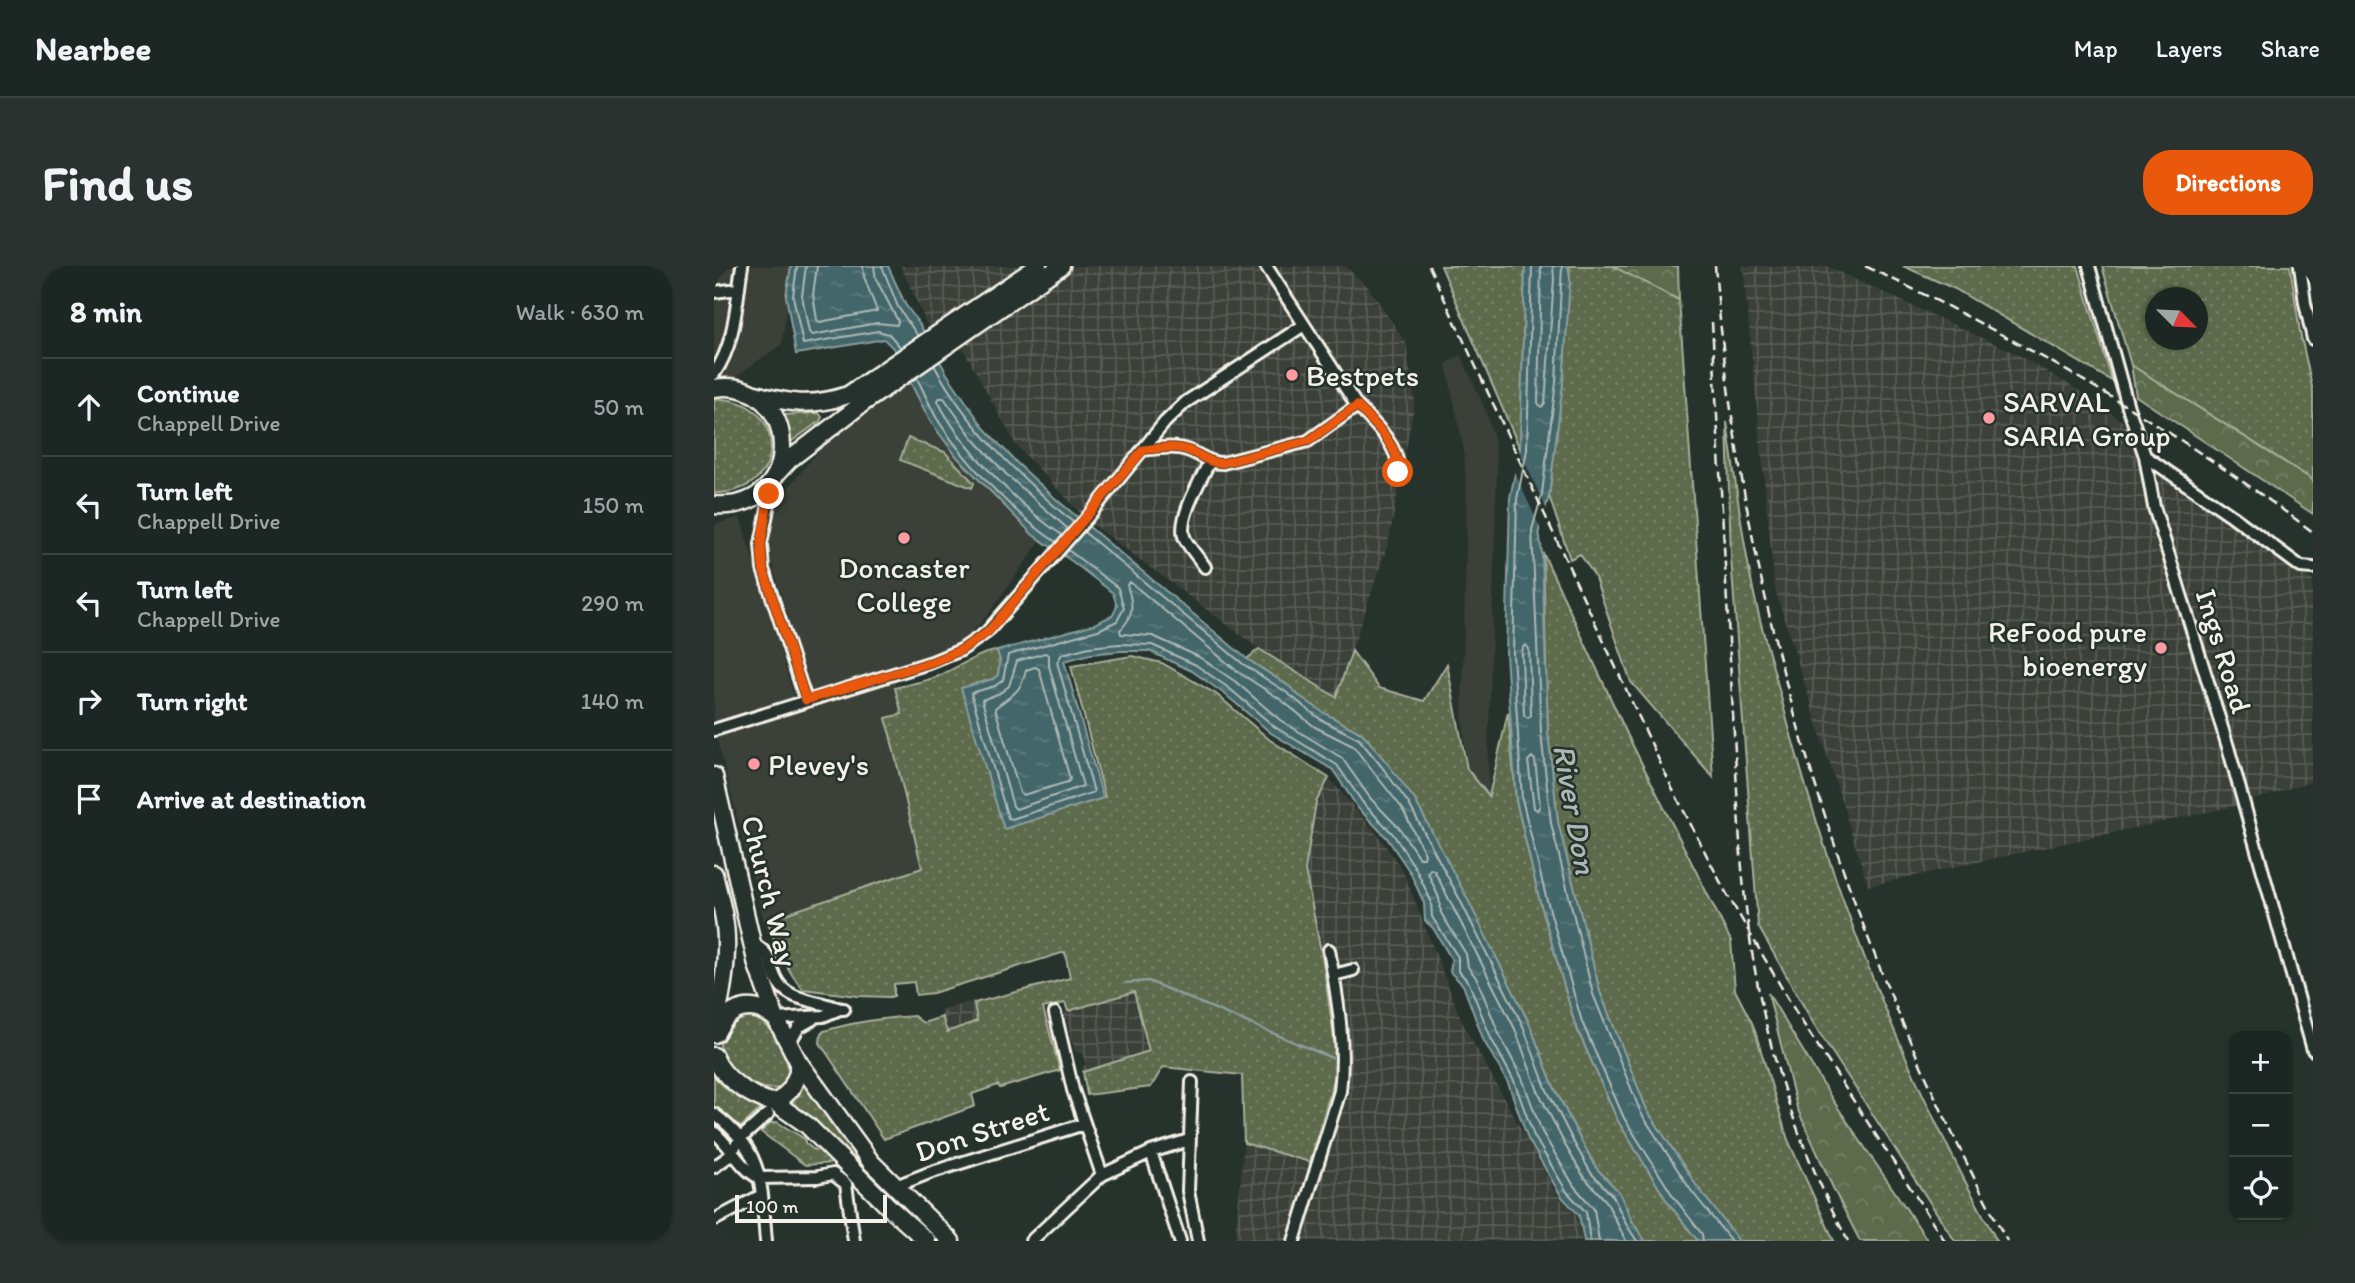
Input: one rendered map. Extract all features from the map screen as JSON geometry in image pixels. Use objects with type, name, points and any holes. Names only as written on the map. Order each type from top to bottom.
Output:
[{"type":"highway","points":[[714,516],[758,496],[789,460],[859,396],[1038,266]]},
{"type":"highway","points":[[714,388],[735,388],[789,404],[859,396],[1061,266]]},
{"type":"highway","points":[[751,393],[771,410],[782,434],[783,447],[776,475]]},
{"type":"highway","points":[[714,505],[734,505]]},
{"type":"highway","name":"Church Way","points":[[714,776],[751,942],[776,1019],[798,1061],[850,1136],[951,1241]]},
{"type":"highway","name":"Church Way","points":[[714,874],[724,917],[726,949],[714,1036]]},
{"type":"highway","points":[[714,1036],[725,1017],[732,1011],[752,1008],[762,1010],[776,1019]]},
{"type":"highway","points":[[715,1061],[740,1087],[771,1108],[807,1125],[891,1209],[928,1241]]},
{"type":"highway","points":[[771,1108],[786,1096],[795,1082],[798,1061]]},
{"type":"highway","points":[[849,1185],[862,1188],[891,1209]]},
{"type":"street","points":[[714,374],[731,340],[742,266]]},
{"type":"street","points":[[1266,266],[1357,406],[1375,424],[1396,455],[1398,472]]},
{"type":"street","name":"Ings Road","points":[[2089,266],[2128,407],[2145,456],[2154,507],[2232,760],[2313,1050]]},
{"type":"street","points":[[2300,266],[2313,339]]},
{"type":"street","points":[[714,292],[738,289]]},
{"type":"street","points":[[714,730],[932,662],[961,650],[988,632],[1168,419],[1186,402],[1304,325]]},
{"type":"street","points":[[1143,450],[1175,448],[1223,463],[1308,441],[1357,406]]},
{"type":"street","points":[[1168,419],[1166,438],[1175,448]]},
{"type":"street","points":[[2145,456],[2301,567],[2313,568]]},
{"type":"street","points":[[1205,566],[1185,539],[1182,529],[1210,461]]},
{"type":"street","points":[[776,475],[766,512],[761,558],[806,700]]},
{"type":"street","points":[[751,942],[764,951],[770,959],[775,977],[790,994],[803,1001],[842,1009],[815,1018],[776,1019]]},
{"type":"street","points":[[1294,1241],[1340,1091],[1343,1052],[1329,950]]},
{"type":"street","points":[[1334,975],[1353,970]]},
{"type":"street","points":[[1055,1013],[1084,1124],[1102,1175]]},
{"type":"street","points":[[789,1043],[799,1027],[815,1018]]},
{"type":"street","points":[[1192,1082],[1188,1191],[1198,1241]]},
{"type":"street","points":[[716,1166],[740,1136],[771,1108]]},
{"type":"street","points":[[750,1150],[752,1139],[771,1108]]},
{"type":"street","points":[[714,1114],[740,1136],[757,1167],[766,1241]]},
{"type":"street","name":"Don Street","points":[[896,1186],[1084,1124]]},
{"type":"street","points":[[714,1132],[732,1149],[750,1174],[758,1178],[835,1174],[849,1185],[854,1241]]},
{"type":"street","points":[[1031,1241],[1102,1175],[1151,1152],[1189,1140]]},
{"type":"street","points":[[1151,1152],[1180,1241]]},
{"type":"street","points":[[714,1220],[762,1195]]},
{"type":"shaded area","points":[[714,266],[791,266],[782,344],[714,392]]},
{"type":"shaded area","points":[[901,266],[1035,266],[932,336]]},
{"type":"shaded area","points":[[1061,266],[1345,266],[1369,288],[1406,343],[1415,402],[1388,544],[1336,697],[1259,649],[1086,519],[1016,445],[956,336]]},
{"type":"shaded area","points":[[1743,266],[1826,266],[2015,353],[2075,388],[2128,425],[2129,438],[2211,493],[2219,511],[2313,581],[2313,781],[2235,806],[1868,886],[1775,589]]},
{"type":"shaded area","points":[[1461,355],[1486,412],[1493,434],[1497,467],[1488,760],[1490,796],[1467,769],[1462,709],[1467,505],[1464,450],[1446,364]]},
{"type":"shaded area","points":[[910,379],[930,421],[980,482],[1041,540],[986,617],[959,645],[891,669],[902,714],[886,718],[922,868],[764,922],[715,732],[784,701],[714,724],[714,525],[740,517],[794,696],[811,692],[770,558],[771,517],[790,485],[823,446],[842,433],[862,411]]},
{"type":"shaded area","points":[[1329,778],[1381,839],[1403,871],[1463,1024],[1558,1196],[1577,1216],[1582,1241],[1235,1241],[1244,1143],[1310,1162],[1334,1031],[1305,870],[1316,802]]},
{"type":"shaded area","points":[[1135,992],[1149,1051],[1083,1072],[1082,1068],[1086,1064],[1083,1054],[1075,1052],[1064,1012]]},
{"type":"shaded area","points":[[974,1001],[977,1021],[947,1032],[940,1010]]},
{"type":"green space","points":[[1441,266],[1525,266],[1520,449]]},
{"type":"green space","points":[[1569,266],[1614,266],[1679,300],[1713,777],[1631,682],[1594,575],[1580,554],[1570,559],[1549,496],[1563,382]]},
{"type":"green space","points":[[1678,266],[1679,300],[1614,267]]},
{"type":"green space","points":[[1903,266],[2078,266],[2112,381],[1955,289]]},
{"type":"green space","points":[[2102,266],[2290,266],[2300,332],[2313,391],[2313,480],[2131,365]]},
{"type":"green space","points":[[2131,365],[2313,480],[2313,514],[2136,396]]},
{"type":"green space","points":[[714,399],[738,402],[756,413],[767,428],[771,445],[767,463],[757,478],[739,489],[714,493]]},
{"type":"green space","points":[[819,413],[822,417],[820,421],[789,443],[782,415]]},
{"type":"green space","points":[[1727,422],[1757,609],[1818,827],[1869,969],[1898,1038],[1929,1107],[1997,1241],[1955,1241],[1815,1026],[1758,926],[1731,557]]},
{"type":"green space","points":[[908,438],[945,452],[974,483],[972,488],[900,460]]},
{"type":"green space","points":[[1543,553],[1628,736],[1731,941],[1735,990],[1753,1025],[1788,1140],[1834,1241],[1739,1241],[1696,1185],[1647,1110],[1600,992],[1558,822],[1548,733]]},
{"type":"green space","points":[[1259,649],[1336,697],[1352,651],[1379,688],[1424,701],[1447,664],[1467,769],[1489,796],[1508,712],[1516,800],[1539,898],[1575,1024],[1618,1121],[1667,1201],[1698,1241],[1645,1241],[1632,1221],[1619,1192],[1597,1169],[1579,1137],[1553,1085],[1529,1023],[1415,800],[1363,734],[1324,713],[1247,659]]},
{"type":"green space","points":[[997,651],[1000,660],[998,675],[962,688],[1004,829],[1105,797],[1071,666],[1132,656],[1162,663],[1216,694],[1270,740],[1329,778],[1316,802],[1305,870],[1323,962],[1338,1066],[1310,1162],[1244,1143],[1242,1075],[1163,1067],[1151,1087],[1087,1095],[1083,1072],[1149,1051],[1134,992],[1068,1011],[1065,1003],[1043,1008],[1060,1070],[972,1094],[975,1106],[884,1139],[820,1043],[824,1031],[880,1019],[914,1016],[923,1023],[942,1017],[947,1032],[977,1021],[974,1003],[1070,978],[1065,952],[933,993],[916,995],[914,982],[894,984],[894,996],[890,997],[803,989],[787,966],[767,920],[922,868],[886,718],[902,714],[895,688],[934,678],[974,658]]},
{"type":"green space","points":[[1768,993],[1832,1099],[1928,1241],[1860,1241],[1797,1108]]},
{"type":"green space","points":[[752,1017],[768,1027],[783,1053],[789,1072],[785,1084],[775,1088],[761,1087],[746,1081],[732,1070],[723,1057],[720,1041],[724,1032],[735,1019]]},
{"type":"green space","points":[[714,1072],[730,1088],[761,1108],[740,1128],[714,1107]]},
{"type":"green space","points":[[804,1081],[829,1120],[874,1174],[871,1178],[787,1103],[797,1094]]},
{"type":"green space","points":[[777,1122],[836,1163],[805,1165],[761,1132],[770,1123]]},
{"type":"water","points":[[791,266],[888,266],[905,304],[947,374],[984,428],[1018,464],[1057,500],[1247,659],[1324,713],[1363,734],[1415,800],[1529,1023],[1553,1085],[1579,1137],[1597,1169],[1619,1192],[1632,1221],[1645,1241],[1584,1241],[1579,1215],[1561,1196],[1528,1139],[1508,1083],[1484,1041],[1463,985],[1450,972],[1452,960],[1433,928],[1425,921],[1424,903],[1410,872],[1387,838],[1358,808],[1333,770],[1271,733],[1226,695],[1192,671],[1149,651],[1090,654],[1064,661],[1103,798],[1004,829],[961,688],[993,679],[998,675],[1000,660],[997,651],[1095,624],[1113,615],[1117,606],[1113,593],[1033,535],[957,457],[930,421],[893,348],[884,339],[796,354],[786,296]]},
{"type":"water","points":[[1525,266],[1568,266],[1570,278],[1563,382],[1549,496],[1539,530],[1548,733],[1558,822],[1600,992],[1647,1110],[1696,1185],[1739,1241],[1698,1241],[1667,1201],[1618,1121],[1575,1024],[1539,898],[1516,800],[1506,654],[1510,498],[1520,449]]},
{"type":"pier","points":[[1517,446],[1548,512],[1543,534],[1513,469]]},
{"type":"waterway","points":[[1126,983],[1148,981],[1332,1058]]},
{"type":"railway","points":[[1429,266],[1672,788],[1724,889],[1797,1014],[1945,1241]]},
{"type":"railway","points":[[1715,266],[1729,394],[1750,521],[1777,646],[1810,769],[1850,890],[1897,1009],[1949,1126],[2007,1241]]},
{"type":"railway","points":[[1865,266],[1982,324],[2096,388],[2206,457],[2313,532]]},
{"type":"railway","points":[[1712,322],[1739,827],[1750,937],[1758,989],[1784,1090],[1823,1190],[1848,1241]]},
{"type":"place","name":"Bestpets","points":[[1292,375]]},
{"type":"place","name":"SARVAL SARIA Group","points":[[1989,418]]},
{"type":"place","name":"Doncaster College","points":[[904,538]]},
{"type":"place","name":"ReFood pure bioenergy","points":[[2161,648]]},
{"type":"place","name":"Plevey's","points":[[754,764]]},
{"type":"route","points":[[769,494],[761,558],[806,700],[932,662],[961,650],[988,632],[1143,450],[1167,447],[1183,449],[1218,464],[1223,463],[1308,441],[1337,423],[1357,406],[1375,424],[1396,455],[1398,472]]},
{"type":"water label","name":"River Don","points":[[1575,809]]}]
